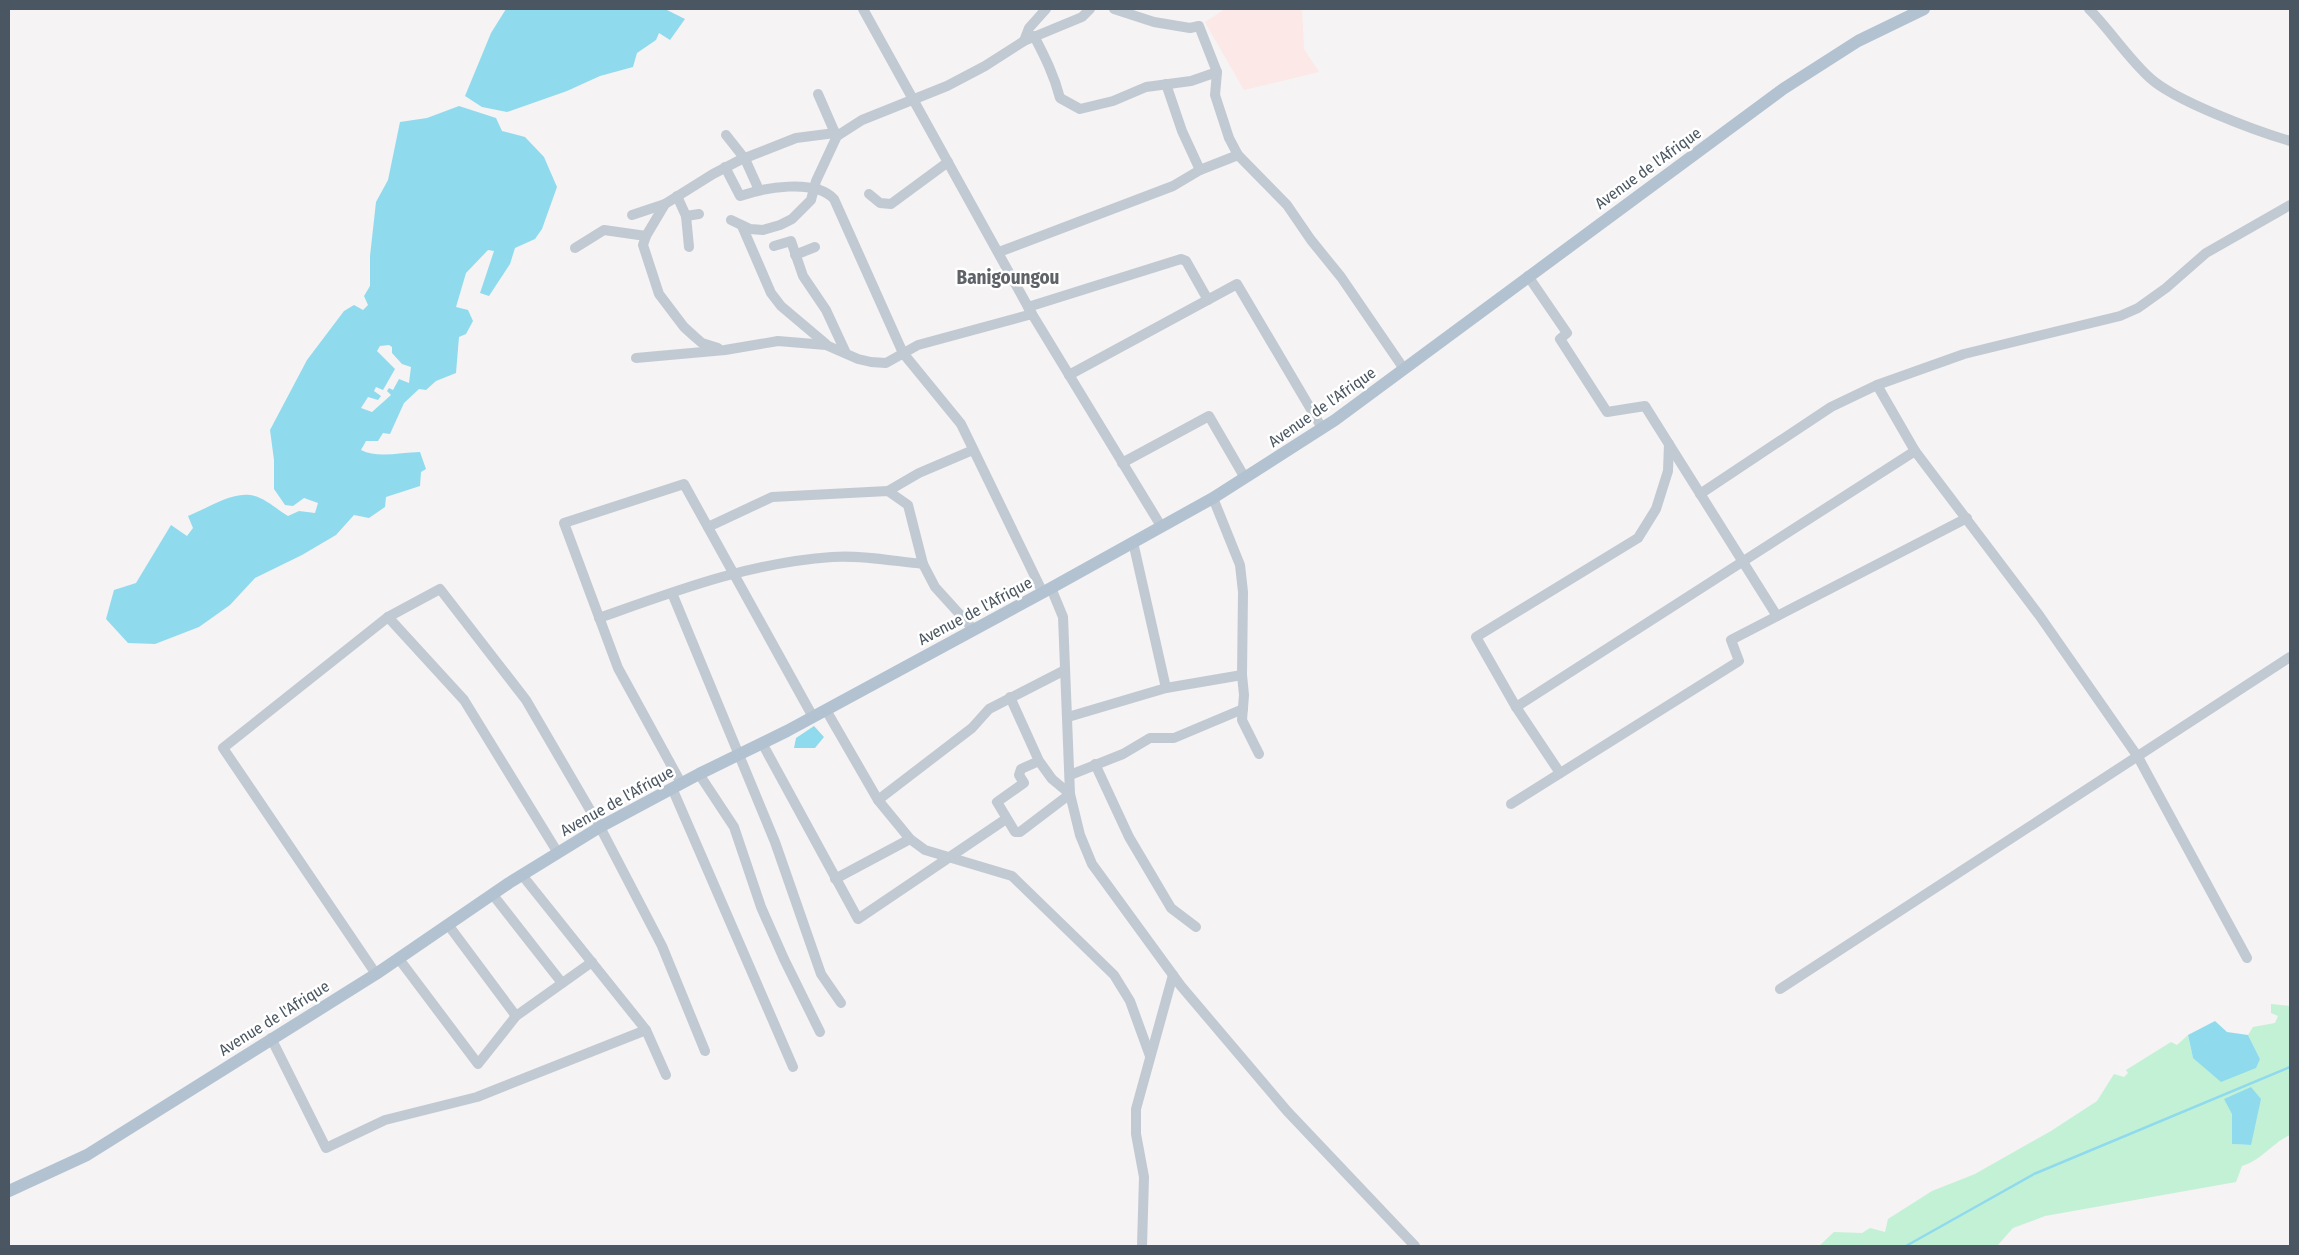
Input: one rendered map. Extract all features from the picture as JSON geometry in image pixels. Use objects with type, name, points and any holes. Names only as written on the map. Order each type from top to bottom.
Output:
[{"type":"main road","name":"Avenue de l'Afrique","points":[[9,1191],[87,1155],[376,974],[522,875],[600,827],[737,754],[813,717],[1047,591],[1213,498],[1322,428],[1783,89],[1858,41],[1924,9]]},
{"type":"street","points":[[864,9],[1030,311],[1161,526]]},
{"type":"street","points":[[1024,41],[1029,28],[1046,9]]},
{"type":"street","points":[[632,215],[665,204],[726,167],[796,138],[836,135],[862,120],[915,100],[985,66],[1034,36],[1082,17],[1090,9]]},
{"type":"street","points":[[1114,9],[1154,22],[1190,28],[1199,26],[1217,72],[1215,95],[1229,138],[1238,155],[1287,205],[1311,240],[1341,277],[1404,369]]},
{"type":"street","points":[[2088,9],[2151,79],[2180,97],[2264,133],[2290,141]]},
{"type":"street","points":[[1034,36],[1051,67],[1058,84],[1060,98],[1085,110],[1146,87],[1190,81],[1217,72]]},
{"type":"street","points":[[1166,84],[1182,131],[1200,170]]},
{"type":"street","points":[[731,220],[742,226],[763,230],[792,219],[811,200],[823,164],[836,135],[818,94]]},
{"type":"street","points":[[726,135],[745,159],[759,190]]},
{"type":"street","points":[[999,252],[1173,186],[1200,170],[1238,155]]},
{"type":"street","points":[[869,194],[880,203],[896,202],[948,162]]},
{"type":"street","points":[[726,167],[740,196],[759,190],[791,187],[814,189],[829,194],[834,199],[903,353],[962,424],[973,450],[1047,591],[1063,617],[1070,794],[1080,835],[1092,864],[1173,975],[1287,1111],[1415,1246]]},
{"type":"street","points":[[677,196],[686,216],[689,247]]},
{"type":"street","points":[[665,204],[646,236],[643,245],[659,294],[694,337],[710,346],[725,350]]},
{"type":"street","points":[[1700,494],[1831,407],[1877,385],[1964,354],[2120,316],[2138,308],[2166,288],[2206,254],[2290,205]]},
{"type":"street","points":[[686,216],[699,214]]},
{"type":"street","points":[[742,226],[771,293],[781,306],[826,345]]},
{"type":"street","points":[[575,248],[604,230],[646,236]]},
{"type":"street","points":[[774,246],[791,242],[803,276],[826,310],[845,351]]},
{"type":"street","points":[[796,255],[815,247]]},
{"type":"street","points":[[636,358],[725,350],[778,341],[826,345],[845,351],[858,359],[870,362],[886,362],[918,345],[1030,311],[1181,259],[1186,261],[1190,267],[1208,300]]},
{"type":"street","points":[[1528,276],[1567,333],[1560,339],[1607,412],[1645,406],[1777,616]]},
{"type":"street","points":[[1069,376],[1237,284],[1322,428]]},
{"type":"street","points":[[1877,385],[1915,451],[2039,615],[2138,757],[2247,958]]},
{"type":"street","points":[[1122,463],[1209,416],[1244,478]]},
{"type":"street","points":[[1560,773],[1516,707],[1476,636],[1638,538],[1659,499],[1668,471],[1669,444]]},
{"type":"street","points":[[708,527],[772,497],[888,491],[919,473],[973,450]]},
{"type":"street","points":[[1516,707],[1915,451]]},
{"type":"street","points":[[793,1067],[677,785],[618,668],[564,523],[684,484],[813,717]]},
{"type":"street","points":[[888,491],[908,505],[923,564],[935,587],[974,630]]},
{"type":"street","points":[[1213,498],[1240,565],[1243,592],[1242,720],[1259,754]]},
{"type":"street","points":[[1511,804],[1739,661],[1731,640],[1967,518]]},
{"type":"street","points":[[1133,542],[1166,688]]},
{"type":"street","points":[[600,618],[732,572],[833,557],[872,558],[923,564]]},
{"type":"street","points":[[376,974],[223,748],[388,617],[440,589],[526,700],[600,827],[662,946],[705,1051]]},
{"type":"street","points":[[672,592],[737,754],[775,842],[821,974],[841,1003]]},
{"type":"street","points":[[388,617],[464,700],[558,853]]},
{"type":"street","points":[[1780,989],[2290,657]]},
{"type":"street","points":[[878,800],[972,728],[989,709],[1065,670]]},
{"type":"street","points":[[1068,717],[1166,688],[1242,675]]},
{"type":"street","points":[[1010,697],[1039,761],[1052,779],[1070,794]]},
{"type":"street","points":[[1070,775],[1124,754],[1150,738],[1174,738],[1243,709]]},
{"type":"street","points":[[826,710],[878,800],[910,839],[925,850],[1012,876],[1114,975],[1130,1001],[1150,1056]]},
{"type":"street","points":[[762,743],[858,919],[1006,819]]},
{"type":"street","points":[[1039,761],[1021,769],[1019,774],[1024,783],[997,802],[1015,832],[1020,832],[1070,794]]},
{"type":"street","points":[[1095,764],[1129,837],[1171,908],[1196,927]]},
{"type":"street","points":[[699,774],[734,827],[769,924],[820,1032]]},
{"type":"street","points":[[835,879],[910,839]]},
{"type":"street","points":[[522,875],[646,1030],[666,1075]]},
{"type":"street","points":[[493,895],[562,983]]},
{"type":"street","points":[[449,926],[516,1016]]},
{"type":"street","points":[[399,959],[478,1064],[516,1016],[592,962]]},
{"type":"street","points":[[1142,1246],[1144,1177],[1136,1134],[1136,1109],[1173,975]]},
{"type":"street","points":[[271,1038],[326,1148],[386,1120],[477,1097],[646,1030]]},
{"type":"shaded area","points":[[1225,9],[1302,9],[1304,49],[1319,72],[1244,90],[1205,22]]},
{"type":"green space","points":[[2271,1004],[2290,1006],[2290,1135],[2255,1160],[2242,1166],[2236,1182],[2045,1216],[2013,1228],[1997,1246],[1819,1246],[1834,1232],[1862,1233],[1870,1228],[1885,1232],[1888,1219],[1932,1191],[1975,1174],[2051,1131],[2097,1101],[2114,1074],[2124,1077],[2128,1073],[2126,1070],[2171,1042],[2177,1045],[2188,1035],[2193,1058],[2260,1059],[2248,1035],[2253,1027],[2275,1023],[2278,1016],[2271,1013]],"holes":[[[2232,1113],[2251,1145],[2233,1144]]]},
{"type":"water","points":[[506,9],[665,9],[685,19],[670,40],[659,33],[656,40],[637,53],[633,67],[600,76],[567,91],[507,112],[482,107],[465,96],[491,33]]},
{"type":"water","points":[[459,106],[496,118],[502,131],[525,137],[544,157],[557,187],[542,229],[535,239],[515,248],[510,264],[489,296],[480,293],[494,251],[488,250],[466,273],[456,307],[468,310],[473,321],[466,334],[459,337],[456,373],[436,381],[426,390],[419,389],[404,403],[390,434],[383,433],[378,441],[366,441],[361,450],[382,455],[420,452],[426,469],[421,472],[420,486],[386,497],[385,507],[369,518],[354,515],[336,535],[302,555],[255,578],[230,605],[199,627],[155,644],[128,643],[106,619],[114,590],[136,583],[171,525],[187,536],[193,528],[188,516],[227,498],[243,495],[260,498],[288,516],[299,511],[315,513],[318,503],[304,498],[293,506],[285,505],[274,489],[274,460],[270,430],[307,360],[344,311],[354,305],[363,310],[368,305],[364,296],[370,286],[370,256],[376,202],[388,180],[400,122],[427,118]],"holes":[[[389,345],[392,347],[392,353],[402,364],[411,367],[409,383],[399,379],[393,390],[389,388],[387,391],[391,395],[372,412],[361,408],[368,397],[378,400],[381,396],[374,391],[376,387],[383,390],[395,369],[377,351],[380,346]]]},
{"type":"water","points":[[814,726],[824,737],[815,748],[794,748],[796,738]]},
{"type":"water","points":[[2215,1021],[2227,1032],[2248,1035],[2260,1059],[2256,1068],[2221,1082],[2193,1058],[2188,1035]]},
{"type":"water","points":[[2251,1087],[2261,1099],[2251,1145],[2232,1144],[2232,1114],[2224,1099]]},
{"type":"waterway","points":[[1906,1246],[2034,1174],[2290,1067]]},
{"type":"district","name":"Banigoungou","points":[[1008,277]]}]
